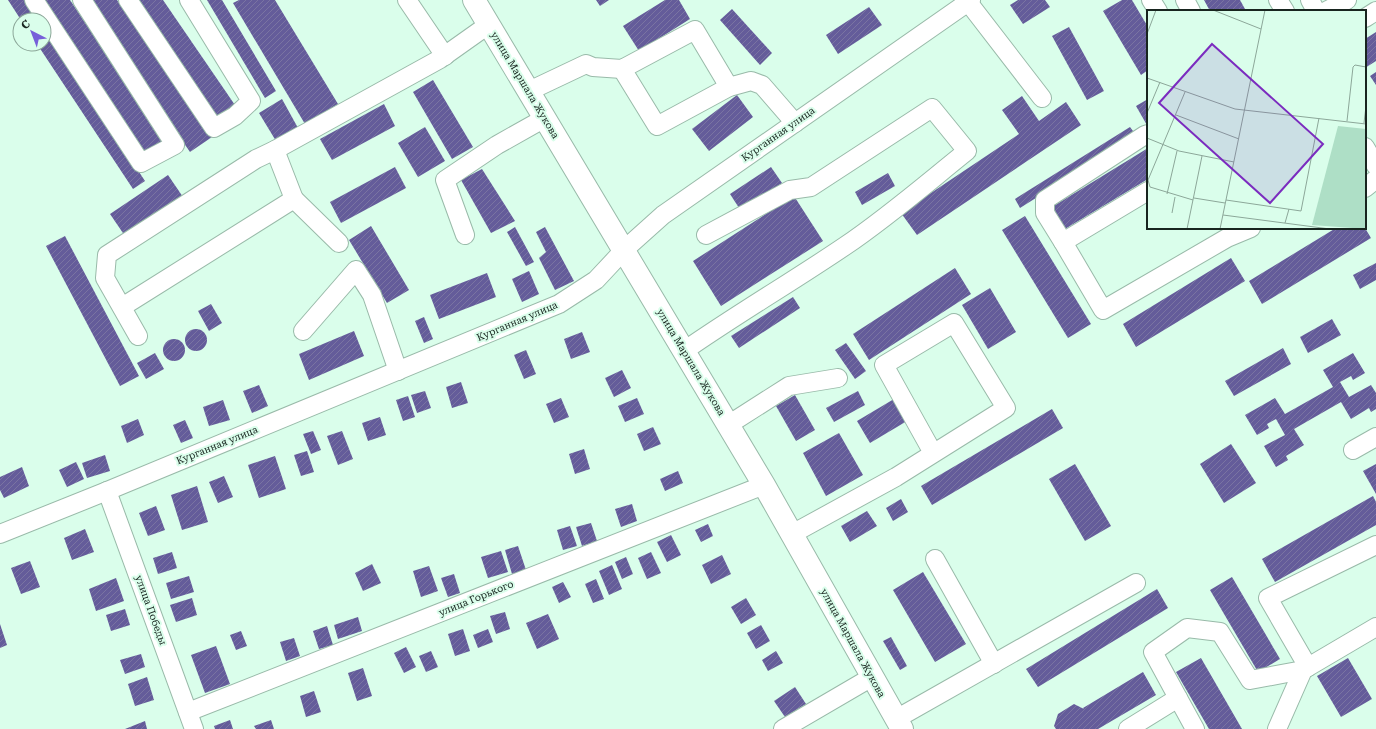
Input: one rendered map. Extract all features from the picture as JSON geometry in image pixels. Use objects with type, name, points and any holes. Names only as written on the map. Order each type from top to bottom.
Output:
[{"type":"main road","name":"улица Маршала Жукова","points":[[474,0],[764,485],[899,724]]},
{"type":"street","points":[[34,0],[141,163],[175,145],[82,0]]},
{"type":"street","points":[[128,0],[214,128],[235,116],[251,101],[189,0]]},
{"type":"street","points":[[407,0],[445,56]]},
{"type":"street","points":[[1151,0],[1157,10]]},
{"type":"street","points":[[1185,0],[1190,10]]},
{"type":"street","points":[[1278,0],[1284,10]]},
{"type":"street","points":[[1310,0],[1315,10]]},
{"type":"street","points":[[1328,10],[1346,0]]},
{"type":"street","points":[[969,1],[1042,98]]},
{"type":"street","name":"Курганная улица","points":[[0,534],[559,304],[596,280],[624,250],[663,215],[969,1]]},
{"type":"street","points":[[1366,17],[1376,12]]},
{"type":"street","points":[[138,336],[105,278],[107,255],[256,159],[445,56],[488,25]]},
{"type":"street","points":[[529,92],[586,64],[593,67],[622,70],[695,30],[729,87]]},
{"type":"street","points":[[622,70],[657,126],[729,87],[751,81],[762,85],[795,123]]},
{"type":"street","points":[[684,351],[717,328],[845,246],[895,209],[967,150],[932,108],[811,187],[790,190],[706,235]]},
{"type":"street","points":[[465,235],[445,180],[497,145],[545,118]]},
{"type":"street","points":[[1147,134],[1045,200],[1045,213],[1104,310],[1227,238],[1249,229]]},
{"type":"street","points":[[275,150],[294,199],[339,243]]},
{"type":"street","points":[[1366,150],[1376,166]]},
{"type":"street","points":[[1366,187],[1376,179]]},
{"type":"street","points":[[1063,242],[1147,192]]},
{"type":"street","points":[[122,307],[294,199]]},
{"type":"street","points":[[303,331],[356,270],[372,295],[398,371]]},
{"type":"street","points":[[792,534],[896,477],[1006,408],[954,323],[884,365],[933,453]]},
{"type":"street","points":[[728,425],[789,386],[838,378]]},
{"type":"street","points":[[1354,450],[1376,437]]},
{"type":"street","name":"улица Горького","points":[[188,712],[764,485]]},
{"type":"street","name":"улица Победы","points":[[107,491],[194,729]]},
{"type":"street","points":[[1305,668],[1268,598],[1376,545]]},
{"type":"street","points":[[935,559],[994,664]]},
{"type":"street","points":[[899,724],[994,664],[1136,583]]},
{"type":"street","points":[[1195,729],[1153,652],[1187,628],[1220,632],[1250,680],[1305,668],[1376,627]]},
{"type":"street","points":[[1278,729],[1305,668]]},
{"type":"street","points":[[783,729],[872,677]]},
{"type":"street","points":[[1128,729],[1178,698]]},
{"type":"building","points":[[8,0],[25,0],[33,12],[16,12]]},
{"type":"building","points":[[40,0],[70,0],[165,141],[143,155],[52,18],[52,12],[48,12]]},
{"type":"building","points":[[85,0],[117,0],[212,137],[190,152]]},
{"type":"building","points":[[134,0],[163,0],[237,108],[217,122]]},
{"type":"building","points":[[207,0],[222,0],[276,91],[265,98]]},
{"type":"building","points":[[239,0],[275,0],[338,104],[305,124],[233,3]]},
{"type":"building","points":[[596,0],[609,0],[600,6]]},
{"type":"building","points":[[665,0],[679,0],[690,19],[639,51],[623,26]]},
{"type":"building","points":[[1018,0],[1045,0],[1050,7],[1023,24],[1010,5]]},
{"type":"building","points":[[1122,0],[1132,0],[1147,25],[1147,71],[1141,75],[1103,11]]},
{"type":"building","points":[[1204,0],[1240,0],[1245,9],[1244,10],[1209,10]]},
{"type":"building","points":[[869,7],[882,25],[838,54],[826,35]]},
{"type":"building","points":[[732,9],[772,53],[760,65],[720,20]]},
{"type":"building","points":[[1069,27],[1104,91],[1087,100],[1052,36]]},
{"type":"building","points":[[1376,32],[1376,61],[1366,67],[1366,38]]},
{"type":"building","points":[[52,40],[145,181],[133,189],[42,52],[52,52]]},
{"type":"building","points":[[1376,72],[1376,85],[1370,76]]},
{"type":"building","points":[[433,80],[473,147],[452,159],[413,92]]},
{"type":"building","points":[[737,95],[753,117],[709,151],[692,129]]},
{"type":"building","points":[[1022,96],[1039,121],[1066,102],[1081,125],[917,235],[901,213],[1019,134],[1002,110]]},
{"type":"building","points":[[282,99],[298,128],[276,141],[259,113]]},
{"type":"building","points":[[1147,100],[1147,125],[1136,106]]},
{"type":"building","points":[[384,104],[395,126],[332,160],[320,139]]},
{"type":"building","points":[[425,127],[445,161],[418,177],[398,143]]},
{"type":"building","points":[[1130,127],[1136,135],[1020,208],[1015,199]]},
{"type":"building","points":[[1147,149],[1147,180],[1065,229],[1052,207]]},
{"type":"building","points":[[395,167],[406,188],[341,223],[330,202]]},
{"type":"building","points":[[771,167],[782,183],[741,211],[730,194]]},
{"type":"building","points":[[482,169],[515,221],[491,233],[461,180]]},
{"type":"building","points":[[888,173],[895,186],[862,205],[855,192]]},
{"type":"building","points":[[168,175],[183,197],[125,236],[110,214]]},
{"type":"building","points":[[794,196],[823,241],[721,306],[693,261]]},
{"type":"building","points":[[1025,216],[1091,324],[1068,338],[1002,230]]},
{"type":"building","points":[[371,226],[409,290],[387,303],[349,240]]},
{"type":"building","points":[[515,227],[534,262],[526,266],[507,232]]},
{"type":"building","points":[[545,227],[574,281],[555,290],[539,258],[546,252],[536,232]]},
{"type":"building","points":[[1334,229],[1366,229],[1371,238],[1262,304],[1249,281]]},
{"type":"building","points":[[65,236],[139,376],[120,386],[46,246]]},
{"type":"building","points":[[1231,258],[1245,281],[1136,347],[1123,324]]},
{"type":"building","points":[[1376,263],[1376,280],[1360,289],[1353,275]]},
{"type":"building","points":[[955,268],[971,294],[869,360],[853,334]]},
{"type":"building","points":[[529,271],[539,294],[522,302],[512,279]]},
{"type":"building","points":[[487,273],[496,297],[439,319],[430,295]]},
{"type":"building","points":[[990,288],[1016,332],[988,349],[962,305]]},
{"type":"building","points":[[793,297],[800,308],[739,348],[731,336]]},
{"type":"building","points":[[211,304],[222,323],[209,331],[198,311]]},
{"type":"building","points":[[424,317],[433,339],[424,343],[415,321]]},
{"type":"building","points":[[1332,319],[1341,335],[1308,353],[1300,337]]},
{"type":"building","points":[[196,329],[200,330],[206,336],[206,344],[200,350],[196,351],[192,350],[186,344],[185,340],[186,336],[192,330]]},
{"type":"building","points":[[354,331],[364,356],[309,380],[299,354]]},
{"type":"building","points":[[582,332],[590,352],[571,359],[564,339]]},
{"type":"building","points":[[174,339],[178,340],[184,346],[184,354],[178,360],[174,361],[170,360],[164,354],[163,350],[164,346],[170,340]]},
{"type":"building","points":[[846,343],[866,371],[855,379],[835,350]]},
{"type":"building","points":[[1283,348],[1291,364],[1234,396],[1225,381]]},
{"type":"building","points":[[526,350],[536,374],[524,379],[514,355]]},
{"type":"building","points":[[155,353],[164,369],[146,379],[137,363]]},
{"type":"building","points":[[1353,353],[1365,373],[1353,380],[1351,376],[1340,382],[1349,397],[1371,385],[1376,393],[1376,409],[1371,412],[1369,408],[1351,419],[1341,402],[1294,429],[1304,445],[1286,456],[1288,460],[1276,467],[1264,446],[1285,435],[1276,419],[1267,424],[1269,428],[1257,435],[1245,415],[1275,398],[1285,414],[1333,387],[1323,370]]},
{"type":"building","points":[[622,370],[631,388],[614,397],[605,378]]},
{"type":"building","points":[[461,382],[468,403],[452,408],[446,387]]},
{"type":"building","points":[[259,385],[268,406],[252,413],[243,391]]},
{"type":"building","points":[[425,391],[431,408],[417,413],[411,395]]},
{"type":"building","points":[[858,391],[865,405],[834,422],[826,408]]},
{"type":"building","points":[[795,395],[815,430],[796,441],[776,406]]},
{"type":"building","points":[[408,396],[415,417],[403,421],[396,400]]},
{"type":"building","points":[[561,398],[569,417],[554,423],[546,404]]},
{"type":"building","points":[[637,398],[644,414],[625,422],[618,406]]},
{"type":"building","points":[[894,399],[907,421],[870,443],[857,421]]},
{"type":"building","points":[[223,400],[230,420],[209,426],[203,407]]},
{"type":"building","points":[[1052,409],[1063,428],[932,505],[921,486]]},
{"type":"building","points":[[380,417],[386,435],[368,441],[362,423]]},
{"type":"building","points":[[138,419],[144,435],[127,443],[121,426]]},
{"type":"building","points":[[185,420],[193,438],[181,443],[173,425]]},
{"type":"building","points":[[653,427],[661,444],[644,451],[637,434]]},
{"type":"building","points":[[313,431],[321,450],[311,454],[303,434]]},
{"type":"building","points":[[342,431],[353,459],[338,465],[327,436]]},
{"type":"building","points":[[839,433],[863,475],[826,496],[803,453]]},
{"type":"building","points":[[1231,444],[1256,483],[1224,503],[1200,464]]},
{"type":"building","points":[[584,449],[590,469],[575,474],[569,454]]},
{"type":"building","points":[[307,451],[314,472],[301,476],[294,455]]},
{"type":"building","points":[[105,455],[110,471],[87,478],[82,463]]},
{"type":"building","points":[[275,456],[286,489],[259,498],[248,465]]},
{"type":"building","points":[[76,462],[84,479],[67,487],[59,470]]},
{"type":"building","points":[[1075,464],[1111,526],[1085,541],[1049,479]]},
{"type":"building","points":[[1376,464],[1376,494],[1363,471]]},
{"type":"building","points":[[22,467],[29,486],[4,498],[0,490],[0,477]]},
{"type":"building","points":[[678,471],[683,483],[665,491],[660,479]]},
{"type":"building","points":[[224,476],[233,497],[218,503],[209,482]]},
{"type":"building","points":[[197,486],[208,522],[182,530],[171,495]]},
{"type":"building","points":[[1373,496],[1376,502],[1376,525],[1275,582],[1262,559]]},
{"type":"building","points":[[901,499],[908,512],[893,521],[886,508]]},
{"type":"building","points":[[632,504],[637,521],[621,527],[615,509]]},
{"type":"building","points":[[156,506],[165,530],[148,536],[139,513]]},
{"type":"building","points":[[867,511],[877,526],[850,542],[841,526]]},
{"type":"building","points":[[591,523],[597,541],[582,546],[576,527]]},
{"type":"building","points":[[708,524],[713,536],[701,542],[695,530]]},
{"type":"building","points":[[570,526],[577,546],[563,550],[557,530]]},
{"type":"building","points":[[85,529],[94,552],[72,560],[64,538]]},
{"type":"building","points":[[671,535],[681,555],[667,562],[657,542]]},
{"type":"building","points":[[518,546],[526,570],[512,574],[505,550]]},
{"type":"building","points":[[501,551],[508,572],[488,578],[481,557]]},
{"type":"building","points":[[172,552],[177,568],[158,574],[153,558]]},
{"type":"building","points":[[651,552],[661,573],[647,579],[638,558]]},
{"type":"building","points":[[722,555],[731,574],[711,584],[702,565]]},
{"type":"building","points":[[626,557],[633,574],[622,579],[615,562]]},
{"type":"building","points":[[30,561],[40,587],[21,594],[11,568]]},
{"type":"building","points":[[372,564],[381,583],[363,591],[355,573]]},
{"type":"building","points":[[612,565],[622,589],[609,595],[599,571]]},
{"type":"building","points":[[429,566],[438,591],[421,597],[413,571]]},
{"type":"building","points":[[923,572],[966,644],[935,662],[893,590]]},
{"type":"building","points":[[454,574],[460,593],[448,597],[441,578]]},
{"type":"building","points":[[189,576],[194,592],[171,599],[166,583]]},
{"type":"building","points":[[1232,577],[1280,659],[1258,672],[1210,590]]},
{"type":"building","points":[[116,578],[124,601],[96,611],[89,589]]},
{"type":"building","points":[[596,579],[604,599],[593,603],[585,584]]},
{"type":"building","points":[[563,582],[571,597],[559,603],[552,587]]},
{"type":"building","points":[[1157,589],[1168,608],[1038,687],[1026,669]]},
{"type":"building","points":[[192,598],[197,615],[176,622],[170,605]]},
{"type":"building","points":[[746,598],[756,615],[741,624],[731,607]]},
{"type":"building","points":[[125,609],[130,625],[111,631],[106,615]]},
{"type":"building","points":[[505,612],[510,629],[496,634],[490,616]]},
{"type":"building","points":[[548,614],[559,639],[537,649],[526,623]]},
{"type":"building","points":[[358,617],[362,631],[338,639],[334,625]]},
{"type":"building","points":[[0,624],[7,645],[0,648]]},
{"type":"building","points":[[761,625],[770,641],[756,649],[747,633]]},
{"type":"building","points":[[327,626],[333,645],[319,649],[313,631]]},
{"type":"building","points":[[463,629],[470,651],[455,656],[448,634]]},
{"type":"building","points":[[488,629],[493,642],[478,648],[473,635]]},
{"type":"building","points":[[241,631],[247,646],[236,650],[230,635]]},
{"type":"building","points":[[891,637],[907,666],[900,670],[883,641]]},
{"type":"building","points":[[294,638],[300,656],[286,661],[280,642]]},
{"type":"building","points":[[216,646],[230,684],[205,693],[191,655]]},
{"type":"building","points":[[406,647],[416,667],[404,673],[394,653]]},
{"type":"building","points":[[431,651],[438,667],[426,672],[419,656]]},
{"type":"building","points":[[776,651],[783,663],[768,671],[762,660]]},
{"type":"building","points":[[141,654],[145,667],[125,674],[120,660]]},
{"type":"building","points":[[1201,658],[1242,729],[1209,729],[1176,672]]},
{"type":"building","points":[[1348,658],[1372,699],[1341,717],[1317,676]]},
{"type":"building","points":[[363,668],[372,696],[357,701],[348,673]]},
{"type":"building","points":[[1143,672],[1156,695],[1098,729],[1056,729],[1054,726],[1058,714],[1074,704],[1084,709],[1083,708]]},
{"type":"building","points":[[147,677],[154,700],[135,706],[128,684]]},
{"type":"building","points":[[795,687],[806,704],[785,717],[774,701]]},
{"type":"building","points":[[314,691],[321,712],[306,717],[300,696]]},
{"type":"building","points":[[230,720],[233,729],[215,729],[214,726]]},
{"type":"building","points":[[271,720],[274,729],[256,729],[254,726]]},
{"type":"building","points":[[145,721],[147,729],[125,729]]}]
